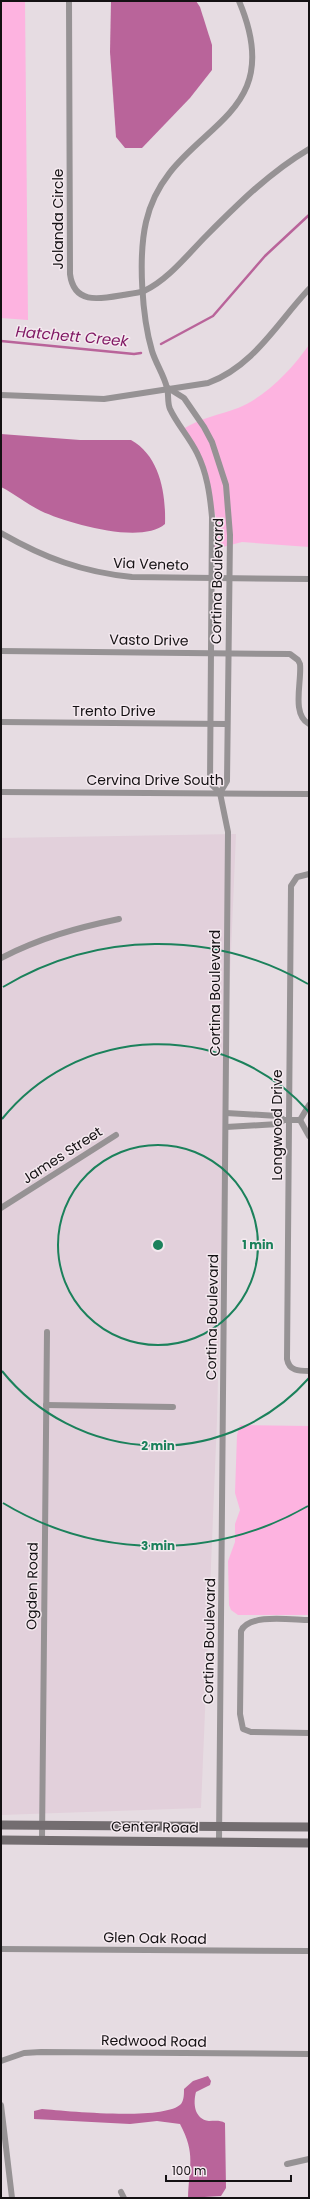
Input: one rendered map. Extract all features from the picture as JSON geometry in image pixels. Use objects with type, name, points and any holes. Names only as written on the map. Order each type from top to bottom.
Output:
[{"type":"street","name":"Jolanda Circle","points":[[70,1],[72,283],[80,294],[96,299],[143,291],[171,271],[253,190],[283,166],[309,149]]},
{"type":"street","name":"Cortina Boulevard","points":[[218,1842],[228,832],[220,793],[210,783],[212,517],[208,483],[197,454],[169,407],[168,388],[152,353],[147,333],[143,291],[144,232],[149,212],[157,191],[172,169],[234,110],[249,82],[253,64],[253,44],[247,20],[239,1]]},
{"type":"street","points":[[1,395],[104,399],[208,382],[233,371],[257,350],[309,288]]},
{"type":"street","name":"Cortina Boulevard","points":[[168,388],[184,398],[204,427],[220,465],[226,485],[230,518],[227,781],[220,793]]},
{"type":"street","name":"Via Veneto","points":[[1,533],[40,554],[90,571],[132,577],[309,579]]},
{"type":"street","name":"Vasto Drive","points":[[1,651],[290,654],[294,656],[300,666],[299,711],[304,721],[309,724]]},
{"type":"street","name":"Trento Drive","points":[[1,722],[227,724]]},
{"type":"street","name":"Cervina Drive South","points":[[1,792],[309,794]]},
{"type":"street","name":"Longwood Drive","points":[[309,874],[297,877],[291,886],[286,1120],[288,1362],[294,1370],[309,1371]]},
{"type":"street","points":[[1,958],[70,929],[119,919]]},
{"type":"street","points":[[300,1120],[309,1105]]},
{"type":"street","points":[[226,1113],[278,1116],[286,1120],[300,1120]]},
{"type":"street","points":[[226,1127],[278,1124],[286,1120]]},
{"type":"street","points":[[300,1120],[309,1136]]},
{"type":"street","name":"James Street","points":[[1,1208],[116,1135]]},
{"type":"street","name":"Ogden Road","points":[[42,1840],[47,1332]]},
{"type":"street","points":[[46,1405],[172,1407]]},
{"type":"street","points":[[309,1620],[254,1619],[244,1625],[241,1631],[240,1714],[243,1729],[251,1732],[309,1733]]},
{"type":"street","name":"Center Road","points":[[1,1825],[309,1827]]},
{"type":"street","name":"Center Road","points":[[1,1840],[309,1843]]},
{"type":"street","name":"Glen Oak Road","points":[[1,1949],[309,1951]]},
{"type":"street","name":"Redwood Road","points":[[1,2061],[24,2053],[41,2052],[309,2054]]},
{"type":"street","points":[[1,2105],[12,2198]]},
{"type":"street","points":[[287,2164],[309,2159]]},
{"type":"street","points":[[121,2192],[124,2198]]},
{"type":"shaded area","points":[[1,1],[25,1],[28,320],[1,318]]},
{"type":"shaded area","points":[[111,1],[196,1],[200,7],[212,45],[212,70],[190,98],[142,148],[125,148],[116,137],[110,52]]},
{"type":"shaded area","points":[[309,345],[309,547],[242,542],[211,550],[217,522],[201,457],[183,429],[203,419],[238,408],[259,397],[286,373]]},
{"type":"shaded area","points":[[1,434],[80,440],[131,440],[141,447],[155,466],[162,488],[165,524],[154,530],[139,533],[122,532],[85,526],[41,511],[1,487]]},
{"type":"shaded area","points":[[236,834],[224,1118],[217,1420],[201,1808],[1,1815],[1,838]]},
{"type":"shaded area","points":[[240,1425],[309,1426],[309,1615],[238,1615],[231,1610],[229,1605],[228,1561],[235,1542],[235,1524],[240,1510],[235,1493],[237,1435]]},
{"type":"shaded area","points":[[208,2076],[211,2081],[210,2085],[196,2092],[195,2105],[198,2114],[204,2120],[225,2123],[226,2188],[221,2196],[188,2198],[190,2152],[185,2134],[180,2124],[157,2121],[130,2124],[34,2119],[34,2111],[42,2109],[92,2113],[136,2114],[171,2109],[181,2104],[184,2097],[184,2089],[193,2081]]},
{"type":"waterway","name":"Hatchett Creek","points":[[161,344],[213,316],[265,256],[309,215]]},
{"type":"waterway","name":"Hatchett Creek","points":[[1,341],[134,354],[141,353]]}]
